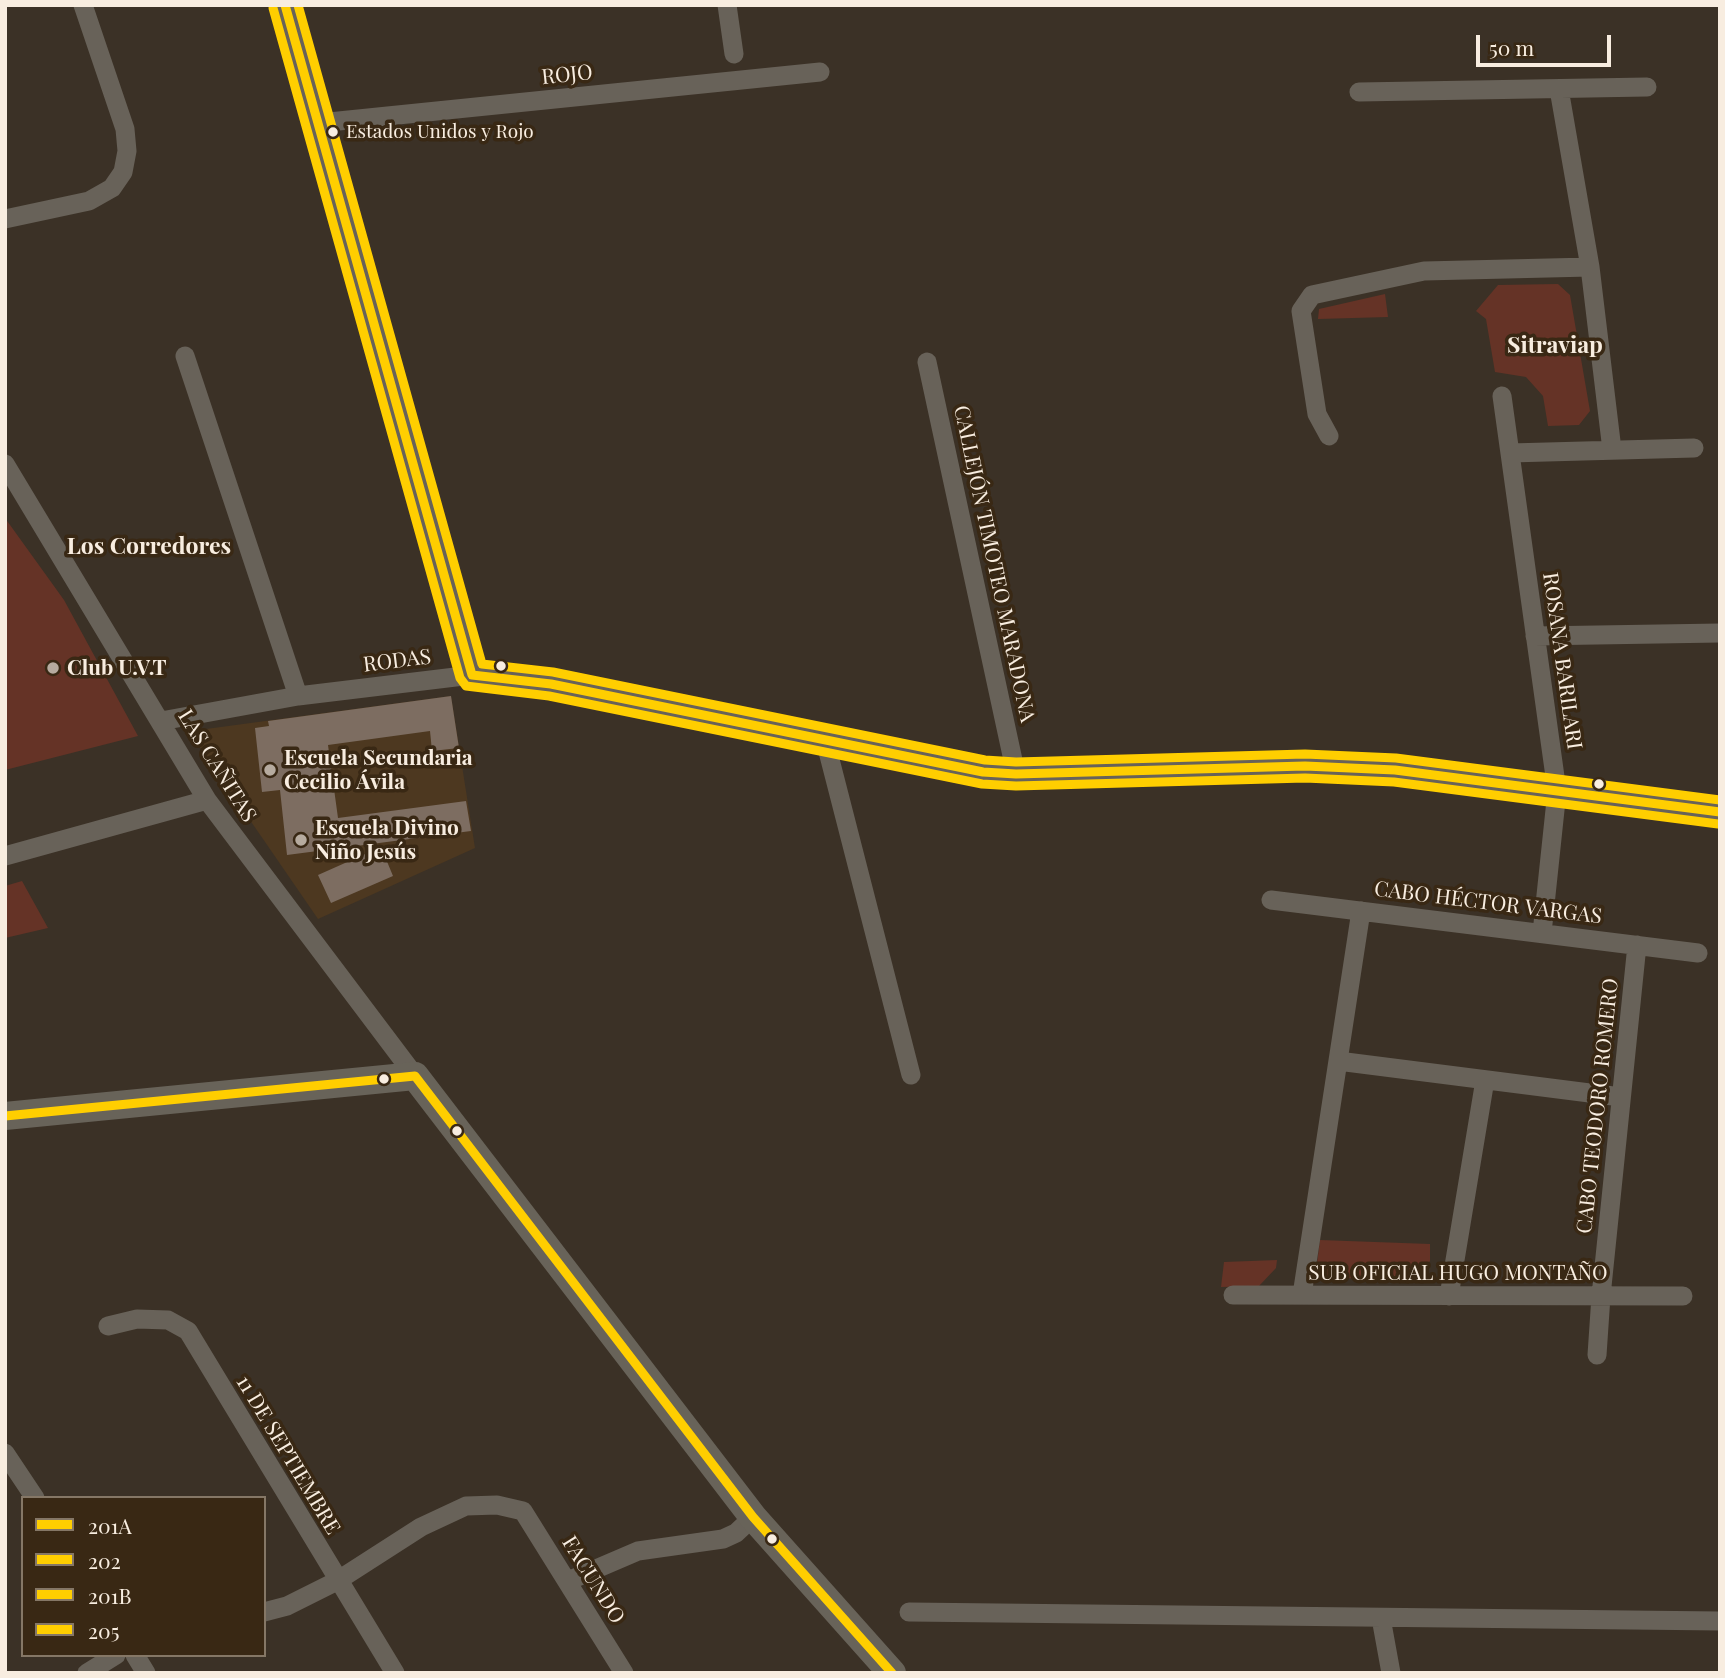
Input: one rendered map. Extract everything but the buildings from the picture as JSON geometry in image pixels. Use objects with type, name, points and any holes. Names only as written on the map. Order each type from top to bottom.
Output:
[{"type":"street","points":[[5,219],[89,201],[112,188],[123,172],[127,150],[125,129],[83,5]]},
{"type":"street","points":[[285,5],[472,675]]},
{"type":"street","points":[[727,5],[734,54]]},
{"type":"street","name":"ROJO","points":[[319,123],[820,72]]},
{"type":"street","points":[[1359,92],[1647,87]]},
{"type":"street","points":[[1559,89],[1590,267],[1612,450]]},
{"type":"street","points":[[1329,436],[1317,414],[1301,311],[1312,295],[1424,271],[1590,267]]},
{"type":"street","points":[[185,356],[298,696]]},
{"type":"street","name":"CALLEJÓN TIMOTEO MARADONA","points":[[927,362],[1016,774]]},
{"type":"street","name":"ROSANA BARILARI","points":[[1502,396],[1557,791],[1542,933]]},
{"type":"street","points":[[1510,453],[1694,448]]},
{"type":"street","name":"LAS CAÑITAS","points":[[5,464],[206,800],[415,1076]]},
{"type":"street","points":[[1535,636],[1720,633]]},
{"type":"street","name":"RODAS","points":[[161,721],[298,696],[472,675],[551,684],[983,772],[1016,774],[1305,766],[1395,770],[1720,812]]},
{"type":"street","points":[[825,740],[911,1075]]},
{"type":"street","points":[[5,856],[206,800]]},
{"type":"street","name":"CABO HÉCTOR VARGAS","points":[[1271,900],[1698,953]]},
{"type":"street","points":[[1302,1295],[1361,911]]},
{"type":"street","name":"CABO TEODORO ROMERO","points":[[1597,1355],[1637,945]]},
{"type":"street","points":[[1338,1060],[1621,1097]]},
{"type":"street","points":[[5,1116],[415,1076],[753,1517],[892,1673]]},
{"type":"street","points":[[1449,1296],[1485,1080]]},
{"type":"street","name":"SUB OFICIAL HUGO MONTAÑO","points":[[1233,1295],[1683,1296]]},
{"type":"street","name":"11 DE SEPTIEMBRE","points":[[108,1326],[137,1319],[168,1320],[188,1331],[394,1673]]},
{"type":"street","points":[[5,1453],[12,1476],[33,1496]]},
{"type":"street","name":"FACUNDO","points":[[337,1581],[421,1527],[466,1506],[497,1505],[523,1511],[624,1673]]},
{"type":"street","points":[[568,1581],[638,1551],[723,1539],[736,1533],[753,1517]]},
{"type":"street","points":[[266,1611],[287,1606],[337,1581]]},
{"type":"street","points":[[909,1612],[1720,1621]]},
{"type":"street","points":[[1381,1618],[1391,1673]]},
{"type":"street","points":[[87,1673],[113,1657]]},
{"type":"street","points":[[136,1657],[146,1673]]},
{"type":"shaded area","points":[[1558,284],[1570,295],[1590,411],[1579,425],[1548,426],[1543,396],[1526,377],[1495,372],[1486,319],[1476,311],[1498,285]]},
{"type":"shaded area","points":[[1385,294],[1388,317],[1318,319],[1319,309]]},
{"type":"shaded area","name":"Club U.V.T","points":[[5,518],[64,600],[138,736],[5,770]]},
{"type":"shaded area","points":[[451,696],[475,848],[318,919],[199,746],[206,729]]},
{"type":"shaded area","points":[[22,881],[48,928],[5,938],[5,886]]},
{"type":"shaded area","points":[[1320,1240],[1430,1244],[1430,1261],[1416,1276],[1325,1279],[1316,1271]]},
{"type":"shaded area","points":[[1277,1260],[1276,1268],[1259,1286],[1221,1287],[1224,1262]]},
{"type":"transit line","name":"201A","points":[[285,5],[472,675],[551,684],[983,772],[1016,774],[1305,766],[1395,770],[1720,812]]},
{"type":"transit line","name":"201B","points":[[298,5],[482,664],[553,672],[985,760],[1016,762],[1305,754],[1396,758],[1720,800]]},
{"type":"transit line","name":"202","points":[[273,8],[460,678],[466,686],[549,696],[982,784],[1016,786],[1305,778],[1394,782],[1718,824]]},
{"type":"transit line","name":"205","points":[[5,1116],[415,1076],[753,1517],[892,1673]]},
{"type":"place","name":"Estados Unidos y Rojo","points":[[333,132]]},
{"type":"place","name":"Club U.V.T","points":[[53,668]]},
{"type":"place","name":"Escuela Secundaria Cecilio Ávila","points":[[270,770]]},
{"type":"place","name":"Escuela Divino Niño Jesús","points":[[301,840]]},
{"type":"district","name":"Sitraviap","points":[[1555,346]]},
{"type":"district","name":"Los Corredores","points":[[149,547]]}]
